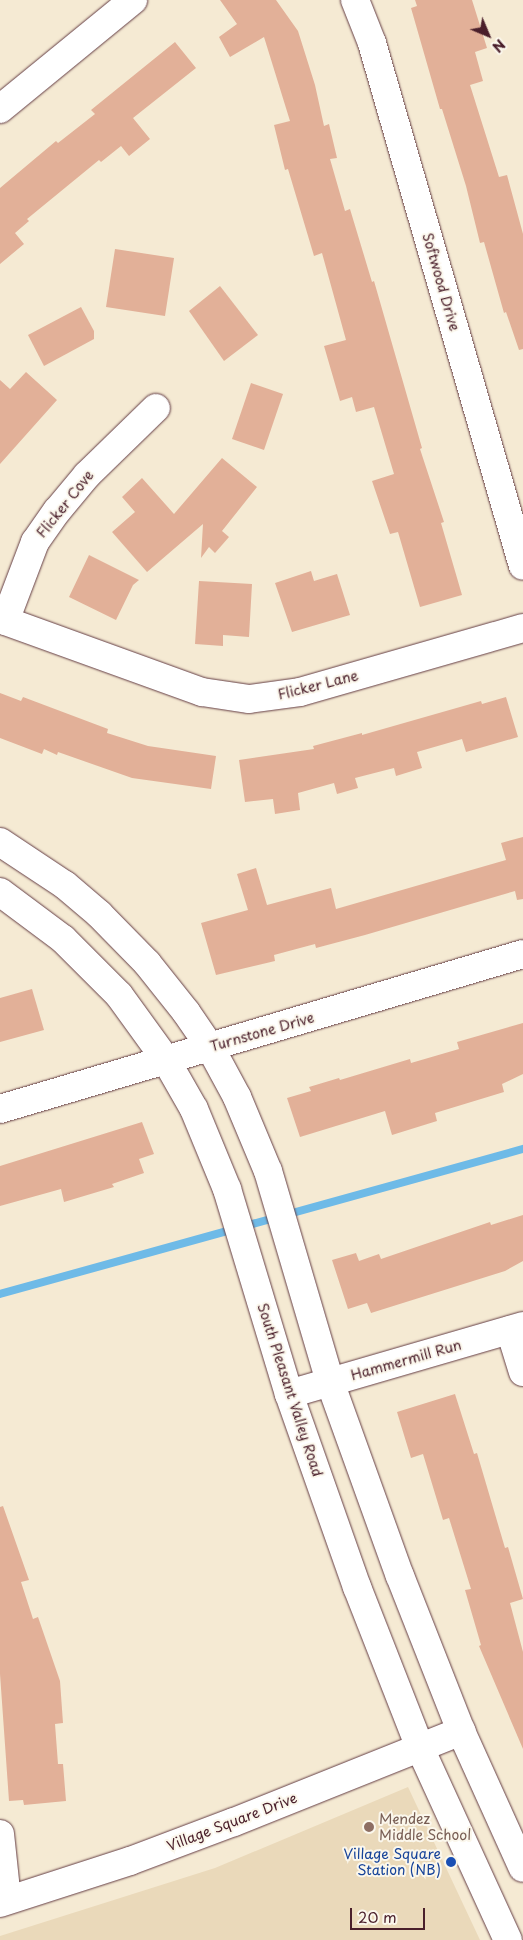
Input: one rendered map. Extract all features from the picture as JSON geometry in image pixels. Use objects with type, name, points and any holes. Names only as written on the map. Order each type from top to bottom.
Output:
[{"type":"street","points":[[0,109],[133,0]]},
{"type":"street","name":"Softwood Drive","points":[[355,0],[372,43],[523,566]]},
{"type":"street","name":"Flicker Cove","points":[[2,620],[35,542],[57,511],[87,475],[156,408]]},
{"type":"street","name":"Flicker Lane","points":[[2,620],[202,692],[249,699],[300,692],[523,628]]},
{"type":"street","points":[[0,842],[65,886],[99,914],[163,982],[210,1047],[252,1128],[274,1189],[330,1382],[400,1576],[461,1731],[523,1868]]},
{"type":"street","name":"South Pleasant Valley Road","points":[[0,892],[36,917],[90,965],[137,1018],[166,1060],[194,1110],[212,1150],[231,1202],[289,1394],[357,1588],[420,1748],[508,1940]]},
{"type":"street","name":"Turnstone Drive","points":[[0,1109],[523,954]]},
{"type":"street","points":[[517,1328],[523,1372]]},
{"type":"street","name":"Hammermill Run","points":[[289,1394],[517,1328]]},
{"type":"street","name":"Village Square Drive","points":[[4,1901],[147,1854],[461,1731]]},
{"type":"street","points":[[0,1834],[4,1901]]},
{"type":"shaded area","name":"Mendez Middle School","points":[[408,1787],[480,1940],[0,1940],[0,1936],[215,1868]]},
{"type":"building","points":[[220,0],[276,0],[298,31],[315,85],[324,126],[329,124],[337,158],[330,159],[345,211],[350,209],[372,282],[374,281],[422,448],[420,449],[444,522],[441,523],[462,595],[420,607],[398,532],[390,534],[372,481],[394,474],[374,407],[356,412],[352,397],[340,401],[324,346],[346,340],[322,253],[314,256],[288,169],[285,170],[274,125],[290,121],[264,37],[230,57],[219,37],[237,24]]},
{"type":"building","points":[[415,0],[472,0],[487,48],[475,52],[483,81],[470,85],[499,177],[507,175],[523,234],[523,349],[519,350],[506,312],[504,313],[484,242],[480,243],[466,186],[442,109],[440,109],[411,8],[417,6]]},
{"type":"building","points":[[175,42],[196,68],[133,118],[150,139],[129,156],[121,146],[101,162],[99,160],[27,219],[29,221],[15,233],[24,244],[0,264],[0,188],[56,141],[58,143],[95,114],[91,110]]},
{"type":"building","points":[[115,249],[174,258],[165,316],[106,307]]},
{"type":"building","points":[[220,286],[258,335],[224,361],[189,311]]},
{"type":"building","points":[[81,307],[94,331],[94,339],[44,366],[28,335]]},
{"type":"building","points":[[26,372],[57,400],[0,464],[0,380],[10,389]]},
{"type":"building","points":[[251,383],[283,394],[264,450],[232,439]]},
{"type":"building","points":[[222,458],[257,487],[222,531],[229,537],[215,553],[209,547],[201,558],[203,524],[147,572],[112,532],[135,512],[122,497],[142,478],[174,514]]},
{"type":"building","points":[[89,555],[139,580],[133,585],[116,620],[69,597]]},
{"type":"building","points":[[311,571],[314,581],[337,574],[350,615],[292,632],[275,583]]},
{"type":"building","points":[[199,581],[252,584],[249,637],[223,635],[223,646],[195,644]]},
{"type":"building","points":[[0,693],[21,701],[23,697],[108,729],[107,733],[148,746],[216,756],[211,789],[132,778],[58,752],[57,755],[44,749],[42,754],[0,738]]},
{"type":"building","points":[[506,697],[518,737],[466,752],[462,739],[417,752],[422,768],[396,776],[394,768],[355,778],[358,788],[337,794],[334,783],[298,793],[300,810],[275,814],[273,799],[245,802],[239,760],[314,749],[313,746],[362,733],[362,735],[481,701],[482,704]]},
{"type":"building","points":[[523,837],[523,899],[517,900],[515,891],[365,935],[316,948],[315,944],[274,955],[275,961],[216,975],[201,923],[248,910],[237,874],[256,868],[267,905],[331,888],[336,909],[506,860],[501,843]]},
{"type":"building","points":[[32,989],[44,1030],[0,1042],[0,998]]},
{"type":"building","points":[[523,1023],[523,1074],[502,1084],[504,1092],[435,1113],[437,1121],[392,1135],[385,1111],[300,1137],[287,1098],[311,1091],[309,1087],[339,1078],[340,1080],[410,1059],[411,1063],[459,1049],[457,1042]]},
{"type":"building","points":[[142,1122],[154,1154],[139,1159],[144,1173],[112,1184],[114,1187],[64,1202],[61,1189],[0,1206],[0,1166]]},
{"type":"building","points":[[523,1215],[523,1261],[505,1271],[371,1313],[367,1303],[348,1309],[332,1260],[356,1253],[359,1261],[379,1254],[381,1259],[490,1222],[491,1225]]},
{"type":"building","points":[[455,1394],[474,1454],[477,1453],[505,1548],[508,1547],[523,1599],[510,1603],[523,1652],[523,1749],[479,1646],[481,1645],[465,1590],[471,1589],[449,1518],[443,1520],[423,1454],[411,1458],[397,1412]]},
{"type":"building","points":[[3,1506],[29,1580],[21,1582],[33,1619],[38,1617],[60,1681],[63,1723],[55,1724],[58,1764],[63,1764],[66,1801],[24,1805],[23,1800],[9,1801],[0,1674],[0,1507]]},
{"type":"waterway","points":[[0,1294],[523,1149]]},
{"type":"place","name":"Mendez Middle School","points":[[369,1827]]},
{"type":"place","name":"Village Square Station (NB)","points":[[451,1862]]}]
